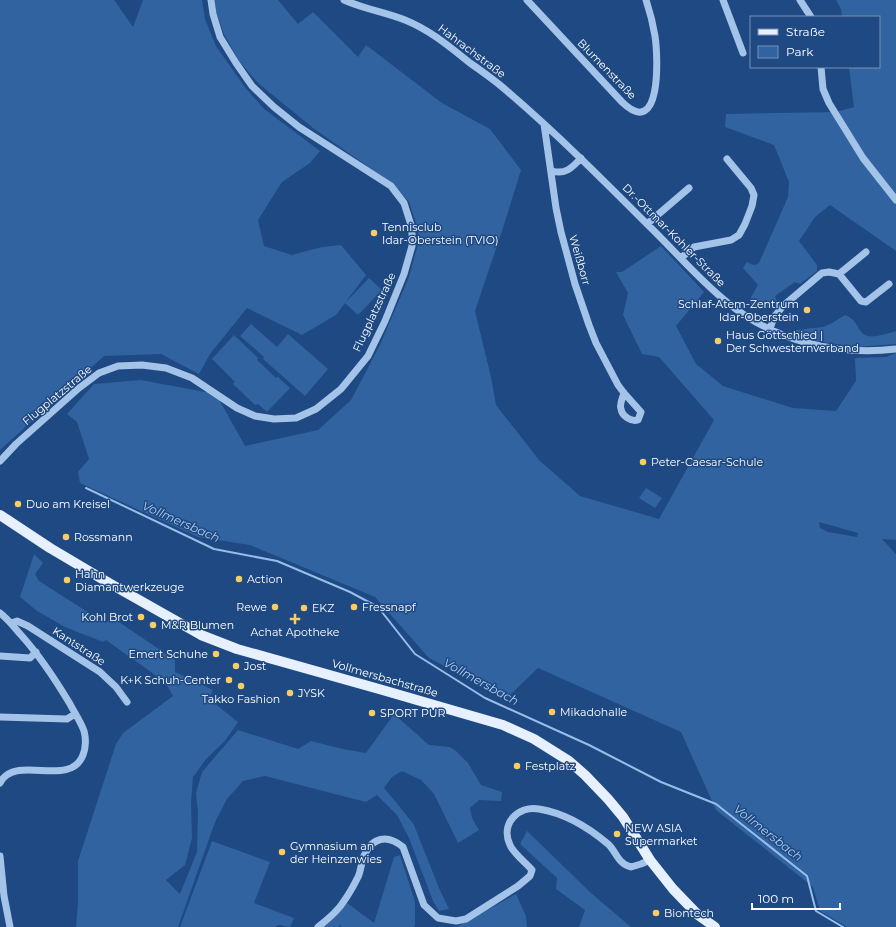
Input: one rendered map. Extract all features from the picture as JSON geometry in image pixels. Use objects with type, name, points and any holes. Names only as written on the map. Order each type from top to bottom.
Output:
[{"type":"main road","name":"Vollmersbachstraße","points":[[0,515],[50,548],[201,635],[237,650],[496,722],[517,730],[534,739],[569,761],[585,775],[623,817],[650,860],[674,890],[698,915],[715,927]]},
{"type":"street","name":"Flugplatzstraße","points":[[0,461],[16,444],[79,388],[99,373],[118,366],[142,365],[166,368],[192,378],[237,408],[255,416],[274,419],[296,418],[316,409],[341,388],[368,356],[385,321],[404,274],[412,246],[412,228],[404,203],[391,186],[298,127],[252,86],[220,37],[213,14],[211,0]]},
{"type":"street","name":"Hahrachstraße","points":[[344,0],[405,20],[436,37],[507,91],[570,148]]},
{"type":"street","name":"Blumenstraße","points":[[527,0],[622,102],[631,110],[638,112],[648,109],[652,103],[656,75],[655,37],[646,0]]},
{"type":"street","points":[[724,0],[743,53]]},
{"type":"street","points":[[800,0],[810,16]]},
{"type":"street","points":[[821,68],[823,89],[829,103],[863,158],[896,200]]},
{"type":"street","name":"Weißborr","points":[[544,124],[552,171],[556,208],[575,284],[596,344],[624,393]]},
{"type":"street","points":[[548,149],[556,141],[561,139]]},
{"type":"street","name":"Dr.-Ottmar-Kohler-Straße","points":[[570,148],[727,303],[748,318],[785,336],[808,344],[859,351],[896,349]]},
{"type":"street","points":[[552,171],[563,172],[569,170],[581,158]]},
{"type":"street","points":[[681,258],[694,247],[731,240],[739,235],[745,224],[752,206],[754,195],[751,188],[727,159]]},
{"type":"street","points":[[647,224],[690,188]]},
{"type":"street","points":[[839,274],[866,252]]},
{"type":"street","points":[[770,329],[774,317],[783,306],[822,273],[829,272],[839,274],[861,301],[866,302],[889,284]]},
{"type":"street","points":[[0,613],[11,623],[36,652],[56,681],[84,731],[86,745],[83,755],[77,764],[71,768],[58,771],[24,770],[6,776],[0,783]]},
{"type":"street","name":"Kantstraße","points":[[11,623],[17,621],[28,626],[100,672],[116,687],[127,702]]},
{"type":"street","points":[[0,656],[30,658],[36,652]]},
{"type":"street","points":[[0,717],[67,718],[75,714]]},
{"type":"street","points":[[318,927],[344,903],[358,876],[364,856],[371,844],[378,840],[384,839],[395,841],[403,848],[424,905],[438,918],[456,921],[466,919],[518,886],[530,876],[532,870],[510,847],[507,838],[507,828],[512,819],[525,809],[540,809],[578,823],[608,844],[622,862],[631,867],[650,860]]},
{"type":"street","points":[[0,856],[4,896],[10,927]]},
{"type":"green space","points":[[0,0],[114,0],[133,27],[143,0],[202,0],[205,19],[216,46],[244,86],[263,108],[320,151],[310,163],[282,182],[258,220],[264,246],[292,255],[322,247],[341,245],[366,275],[336,315],[302,335],[247,308],[210,354],[199,374],[161,354],[104,356],[0,450]]},
{"type":"green space","points":[[215,0],[278,0],[298,24],[313,12],[358,57],[366,45],[442,103],[490,129],[521,170],[475,311],[491,377],[496,405],[539,460],[580,496],[659,519],[714,420],[659,357],[642,354],[623,315],[628,293],[616,272],[622,272],[661,246],[704,292],[676,326],[696,364],[723,386],[793,408],[836,411],[856,381],[855,358],[886,357],[896,353],[896,540],[882,539],[896,554],[896,927],[847,927],[820,911],[813,887],[716,810],[681,732],[538,668],[507,698],[429,658],[375,597],[250,545],[198,537],[80,483],[78,472],[89,459],[77,422],[67,414],[94,384],[141,380],[216,394],[245,446],[318,430],[351,400],[380,345],[409,277],[418,244],[418,229],[409,202],[393,184],[313,128],[258,83],[239,61],[224,34],[216,12]],"holes":[[[819,522],[858,533],[857,537],[828,532],[820,528]]]},
{"type":"green space","points":[[836,0],[896,0],[896,251],[830,205],[815,217],[799,241],[817,265],[817,271],[800,284],[795,282],[775,296],[777,301],[775,304],[766,308],[752,308],[750,299],[758,285],[743,268],[747,262],[753,265],[759,263],[788,197],[789,182],[774,145],[725,127],[726,114],[836,112],[854,107],[849,68],[880,68],[880,16],[842,16],[841,9]]},
{"type":"green space","points":[[369,278],[382,290],[358,315],[345,303]]},
{"type":"green space","points":[[845,315],[855,322],[862,333],[868,336],[896,331],[896,344],[855,347],[817,341],[794,335],[796,330],[823,327]]},
{"type":"green space","points":[[251,324],[277,347],[288,334],[328,369],[305,396],[263,359],[264,357],[240,336]]},
{"type":"green space","points":[[234,335],[276,378],[278,377],[290,388],[267,412],[258,404],[255,405],[233,384],[235,382],[212,359]]},
{"type":"green space","points":[[646,488],[662,498],[655,508],[639,498]]},
{"type":"green space","points":[[34,554],[43,563],[35,574],[39,581],[105,623],[113,618],[175,660],[175,672],[213,690],[209,699],[238,722],[225,741],[207,758],[193,777],[191,803],[192,838],[185,865],[166,880],[180,894],[197,852],[198,812],[196,793],[202,772],[238,730],[298,749],[311,741],[366,753],[394,714],[429,745],[450,747],[456,751],[468,763],[481,785],[502,792],[501,801],[479,800],[470,808],[472,818],[479,830],[458,843],[434,794],[421,780],[402,771],[392,777],[384,788],[414,825],[449,909],[439,911],[433,901],[409,838],[397,815],[377,795],[366,802],[265,776],[243,781],[227,799],[215,822],[178,927],[76,927],[78,903],[78,861],[116,744],[123,733],[173,696],[165,682],[106,640],[103,642],[65,627],[37,611],[20,597]]},
{"type":"green space","points":[[527,831],[591,893],[631,927],[579,927],[585,910],[556,889],[557,878],[520,844]]},
{"type":"green space","points":[[212,841],[270,862],[254,903],[294,918],[290,927],[279,925],[275,927],[180,927]]},
{"type":"green space","points":[[400,855],[415,902],[414,927],[342,927],[340,925],[338,927],[323,927],[347,903],[374,923],[394,857]]},
{"type":"green space","points":[[516,894],[526,916],[527,927],[456,927]]},
{"type":"waterway","name":"Vollmersbach","points":[[86,488],[214,549],[277,561],[350,592],[378,607],[415,654],[485,698],[589,745],[661,782],[716,804],[807,876],[816,911],[843,927]]},
{"type":"place","name":"Tennisclub Idar-Oberstein (TVIO)","points":[[374,233]]},
{"type":"place","name":"Schlaf-Atem-Zentrum Idar-Oberstein","points":[[807,310]]},
{"type":"place","name":"Haus Göttschied | Der Schwesternverband","points":[[718,341]]},
{"type":"place","name":"Peter-Caesar-Schule","points":[[643,462]]},
{"type":"place","name":"Duo am Kreisel","points":[[18,504]]},
{"type":"place","name":"Rossmann","points":[[66,537]]},
{"type":"place","name":"Action","points":[[239,579]]},
{"type":"place","name":"Hahn Diamantwerkzeuge","points":[[67,580]]},
{"type":"place","name":"Rewe","points":[[275,607]]},
{"type":"place","name":"Fressnapf","points":[[354,607]]},
{"type":"place","name":"EKZ","points":[[304,608]]},
{"type":"place","name":"Kohl Brot","points":[[141,617]]},
{"type":"place","name":"Achat Apotheke","points":[[295,619]]},
{"type":"place","name":"M&R Blumen","points":[[153,625]]},
{"type":"place","name":"Emert Schuhe","points":[[216,654]]},
{"type":"place","name":"Jost","points":[[236,666]]},
{"type":"place","name":"K+K Schuh-Center","points":[[229,680]]},
{"type":"place","name":"Takko Fashion","points":[[241,686]]},
{"type":"place","name":"JYSK","points":[[290,693]]},
{"type":"place","name":"Mikadohalle","points":[[552,712]]},
{"type":"place","name":"SPORT PUR","points":[[372,713]]},
{"type":"place","name":"Festplatz","points":[[517,766]]},
{"type":"place","name":"NEW ASIA Supermarket","points":[[617,834]]},
{"type":"place","name":"Gymnasium an der Heinzenwies","points":[[282,852]]},
{"type":"place","name":"Biontech","points":[[656,913]]}]
